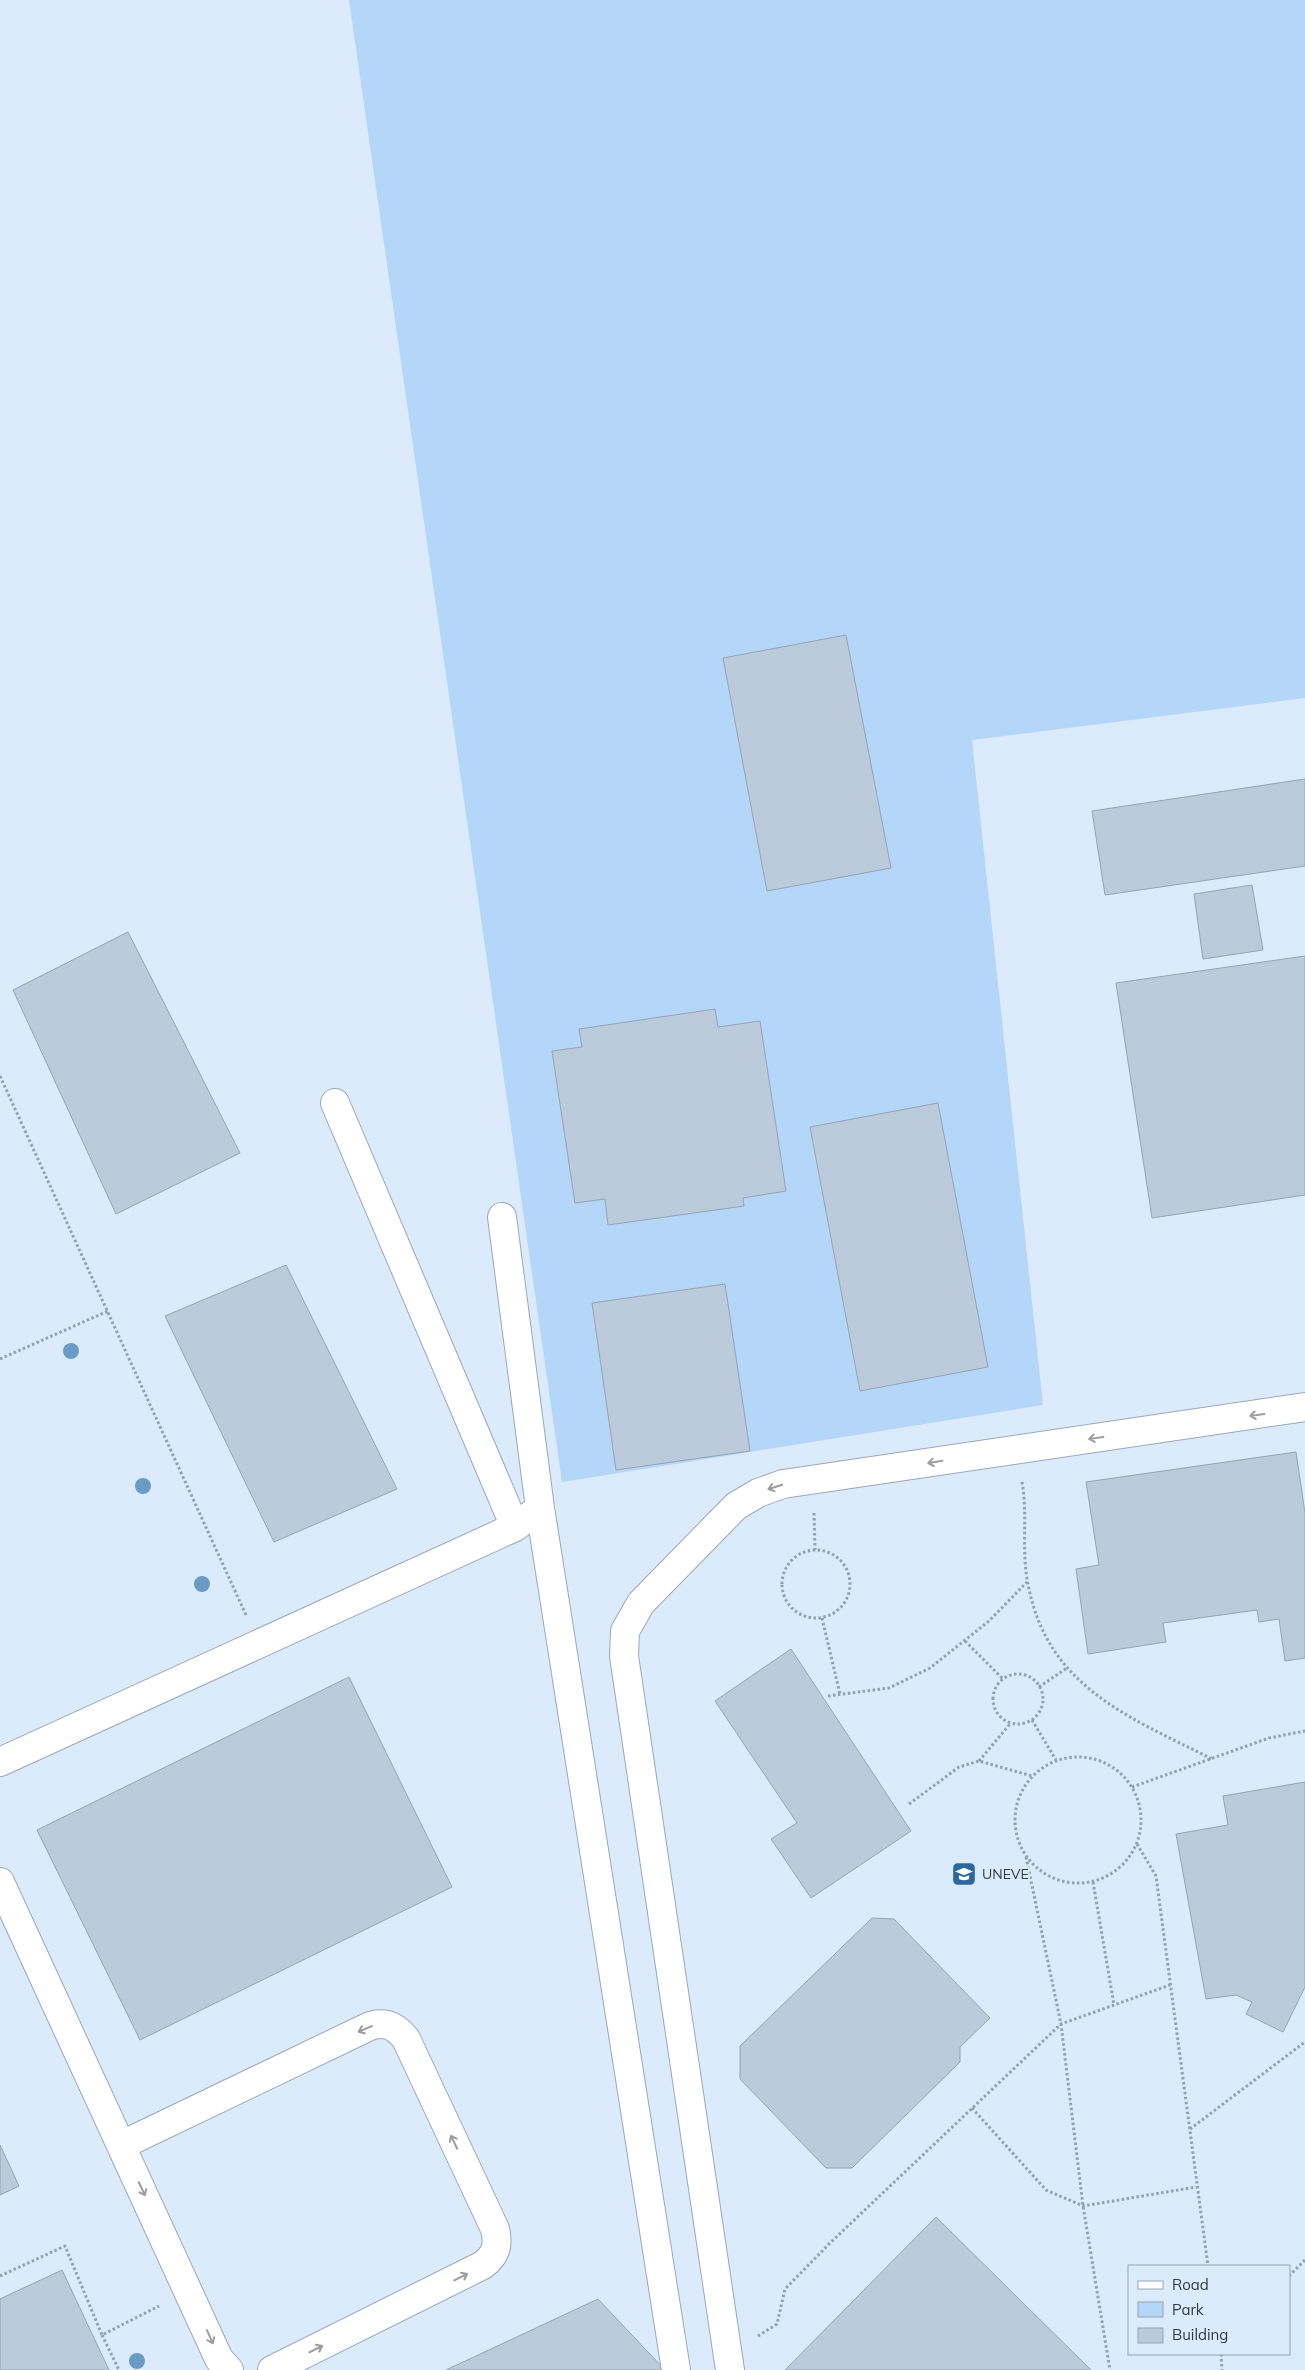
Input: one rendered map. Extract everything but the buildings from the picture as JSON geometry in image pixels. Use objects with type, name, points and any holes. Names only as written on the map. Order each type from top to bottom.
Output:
[{"type":"lane","points":[[335,1103],[515,1527]]},
{"type":"lane","points":[[502,1216],[540,1508],[676,2370]]},
{"type":"lane","points":[[729,2362],[624,1656],[625,1631],[641,1603],[736,1506],[758,1492],[783,1484],[1305,1408]]},
{"type":"lane","points":[[0,1762],[515,1527],[540,1508]]},
{"type":"lane","points":[[0,1882],[219,2359],[229,2370]]},
{"type":"lane","points":[[122,2145],[370,2026],[380,2023],[391,2025],[400,2030],[406,2039],[495,2229],[498,2239],[496,2250],[492,2259],[483,2266],[272,2370]]},
{"type":"path","points":[[0,1076],[260,1645]]},
{"type":"path","points":[[0,1360],[108,1311]]},
{"type":"path","points":[[1017,1450],[1024,1496],[1027,1582],[1034,1611],[1052,1648],[1074,1677],[1122,1713],[1212,1759]]},
{"type":"path","points":[[815,1550],[831,1553],[844,1564],[850,1581],[847,1598],[838,1611],[822,1618],[806,1617],[792,1609],[784,1595],[782,1579],[788,1565],[799,1554],[815,1550]]},
{"type":"path","points":[[828,1696],[889,1688],[930,1668],[989,1622],[1027,1582]]},
{"type":"path","points":[[822,1618],[840,1694]]},
{"type":"path","points":[[965,1641],[1003,1679]]},
{"type":"path","points":[[1039,1687],[1067,1668]]},
{"type":"path","points":[[1012,1675],[1023,1676],[1032,1679],[1039,1687],[1042,1699],[1040,1711],[1032,1720],[1022,1724],[1010,1724],[1001,1718],[994,1703],[996,1687],[1003,1679],[1012,1675]]},
{"type":"path","points":[[1032,1720],[1056,1760]]},
{"type":"path","points":[[979,1761],[1010,1724]]},
{"type":"path","points":[[1132,1788],[1269,1738],[1305,1731]]},
{"type":"path","points":[[1026,1857],[1046,1876],[1072,1884],[1093,1882],[1122,1866],[1137,1844],[1141,1815],[1132,1788],[1112,1767],[1085,1757],[1056,1760],[1032,1776],[1017,1801],[1015,1831],[1026,1857],[1061,2024],[1083,2206],[1110,2370]]},
{"type":"path","points":[[909,1804],[959,1767],[979,1761],[1032,1776]]},
{"type":"path","points":[[1137,1844],[1156,1876],[1208,2265]]},
{"type":"path","points":[[1093,1882],[1114,2005]]},
{"type":"path","points":[[729,2362],[777,2324],[785,2289],[830,2243],[1061,2024],[1170,1985]]},
{"type":"path","points":[[1189,2130],[1305,2042]]},
{"type":"path","points":[[972,2108],[1046,2190],[1083,2206],[1196,2187]]},
{"type":"path","points":[[0,2276],[65,2246],[102,2335],[119,2370]]},
{"type":"path","points":[[1290,2275],[1305,2260]]},
{"type":"path","points":[[102,2335],[189,2292]]},
{"type":"path","points":[[1220,2355],[1222,2370]]},
{"type":"green space","points":[[349,0],[1305,0],[1305,698],[972,740],[1043,1405],[562,1482]]},
{"type":"place","name":"UNEVE","points":[[964,1874]]}]
